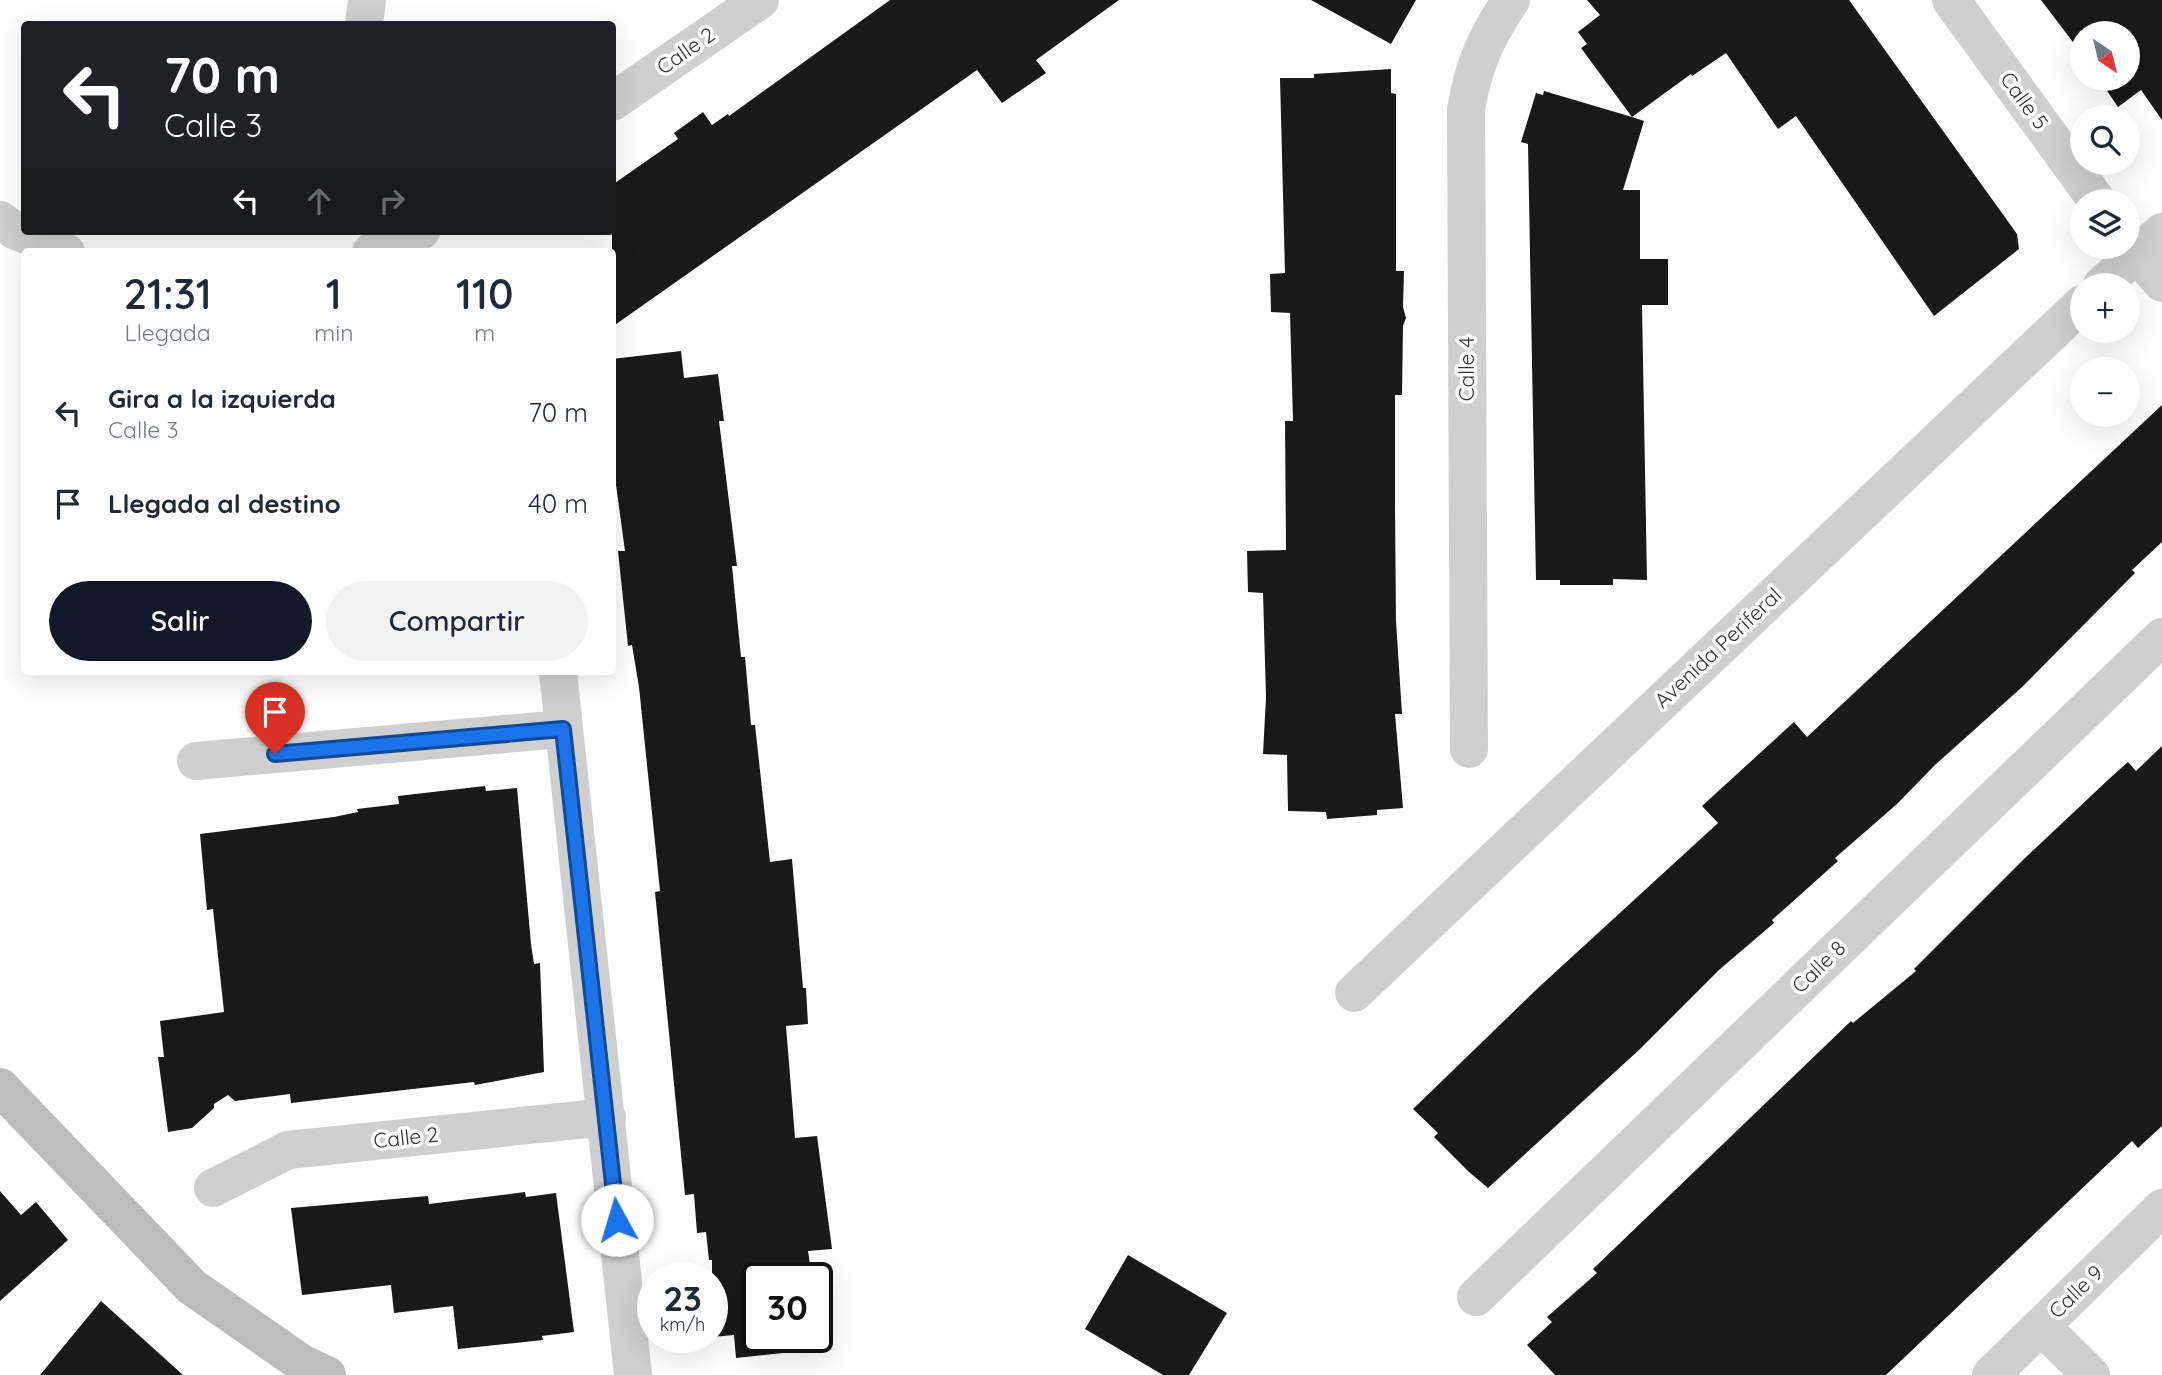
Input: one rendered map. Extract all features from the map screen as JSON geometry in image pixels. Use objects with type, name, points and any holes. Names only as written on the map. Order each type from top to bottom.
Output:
[{"type":"street","points":[[364,21],[367,0]]},
{"type":"street","name":"Calle 2","points":[[616,99],[760,0]]},
{"type":"street","name":"Calle 4","points":[[1469,749],[1465,110],[1473,70],[1493,27],[1511,0]]},
{"type":"street","name":"Calle 5","points":[[1951,0],[2088,189]]},
{"type":"street","points":[[0,220],[21,233]]},
{"type":"street","points":[[26,235],[57,248]]},
{"type":"street","points":[[380,248],[411,235]]},
{"type":"street","points":[[2113,273],[2142,243],[2162,283]]},
{"type":"street","name":"Avenida Periferal","points":[[1354,993],[2070,315]]},
{"type":"street","name":"Calle 8","points":[[1476,1297],[2162,637]]},
{"type":"street","points":[[558,675],[633,1375]]},
{"type":"street","points":[[196,761],[563,729]]},
{"type":"street","points":[[0,1087],[192,1287],[303,1364],[327,1375]]},
{"type":"street","name":"Calle 2","points":[[214,1188],[288,1150],[607,1117]]},
{"type":"street","name":"Calle 9","points":[[1991,1375],[2162,1208]]},
{"type":"street","points":[[2041,1326],[2091,1375]]},
{"type":"building","points":[[890,0],[1119,0],[1036,60],[1046,73],[1002,103],[977,70],[616,324],[616,248],[612,248],[612,235],[616,235],[616,182],[678,139],[674,133],[703,112],[712,125],[728,114],[729,116]]},
{"type":"building","points":[[1311,0],[1416,0],[1391,44]]},
{"type":"building","points":[[1587,0],[1849,0],[2017,234],[2019,249],[1934,316],[1796,116],[1778,129],[1726,53],[1692,76],[1691,74],[1632,117],[1581,48],[1587,44],[1578,32],[1600,15]]},
{"type":"building","points":[[2041,0],[2162,0],[2162,120],[2140,91],[2140,21],[2070,21],[2070,38]]},
{"type":"building","points":[[1391,69],[1391,93],[1396,94],[1396,271],[1404,271],[1403,307],[1406,318],[1403,326],[1402,395],[1395,395],[1396,621],[1402,714],[1395,714],[1403,808],[1377,810],[1377,815],[1327,819],[1326,812],[1288,811],[1287,755],[1263,754],[1266,697],[1263,593],[1248,592],[1247,551],[1286,550],[1285,421],[1293,421],[1290,313],[1271,312],[1270,274],[1285,273],[1280,78],[1314,78],[1314,74]]},
{"type":"building","points":[[1544,91],[1644,121],[1623,190],[1640,190],[1640,259],[1668,259],[1668,305],[1642,305],[1647,580],[1613,579],[1613,585],[1560,585],[1560,580],[1536,580],[1528,144],[1521,142],[1536,93],[1543,95]]},
{"type":"building","points":[[2107,91],[2140,91],[2121,105],[2117,105]]},
{"type":"building","points":[[681,351],[684,378],[718,374],[724,421],[719,421],[737,566],[732,566],[741,657],[745,657],[751,725],[755,725],[770,862],[792,859],[803,988],[806,988],[808,1024],[786,1026],[795,1138],[817,1136],[832,1249],[808,1251],[810,1262],[742,1262],[742,1353],[783,1353],[736,1358],[734,1335],[728,1336],[728,1262],[709,1260],[706,1232],[697,1233],[694,1194],[685,1195],[655,892],[660,891],[639,687],[632,645],[628,646],[618,551],[625,551],[616,485],[616,359]]},
{"type":"building","points":[[2162,405],[2162,542],[2132,570],[2135,573],[2021,688],[1835,858],[1838,861],[1772,920],[1774,923],[1719,970],[1639,1050],[1488,1188],[1469,1172],[1434,1137],[1438,1133],[1413,1109],[1538,988],[1718,823],[1702,806],[1794,722],[1807,737]]},
{"type":"building","points":[[2162,746],[2162,1126],[2138,1148],[2132,1141],[1886,1375],[1555,1375],[1527,1345],[1552,1322],[1547,1317],[1597,1273],[1593,1269],[1851,1021],[1853,1023],[1916,971],[1914,969],[2025,858],[2110,778],[2128,762],[2136,771]]},
{"type":"building","points":[[485,786],[486,791],[517,788],[531,944],[534,964],[540,963],[544,1072],[475,1085],[474,1082],[291,1103],[290,1094],[235,1101],[228,1095],[214,1104],[214,1108],[192,1128],[168,1132],[158,1057],[164,1057],[160,1021],[224,1012],[213,909],[207,910],[200,834],[334,817],[358,812],[357,809],[399,804],[398,796]]},
{"type":"building","points":[[0,1191],[21,1215],[36,1202],[68,1240],[0,1301]]},
{"type":"building","points":[[525,1192],[526,1197],[556,1193],[574,1332],[542,1336],[543,1340],[458,1349],[453,1306],[394,1313],[391,1285],[302,1295],[291,1208],[428,1196],[429,1204]]},
{"type":"building","points":[[1128,1255],[1227,1313],[1189,1375],[1163,1375],[1085,1329]]},
{"type":"building","points":[[101,1301],[183,1375],[40,1375]]},
{"type":"route","points":[[275,754],[563,729],[617,1220]]}]
